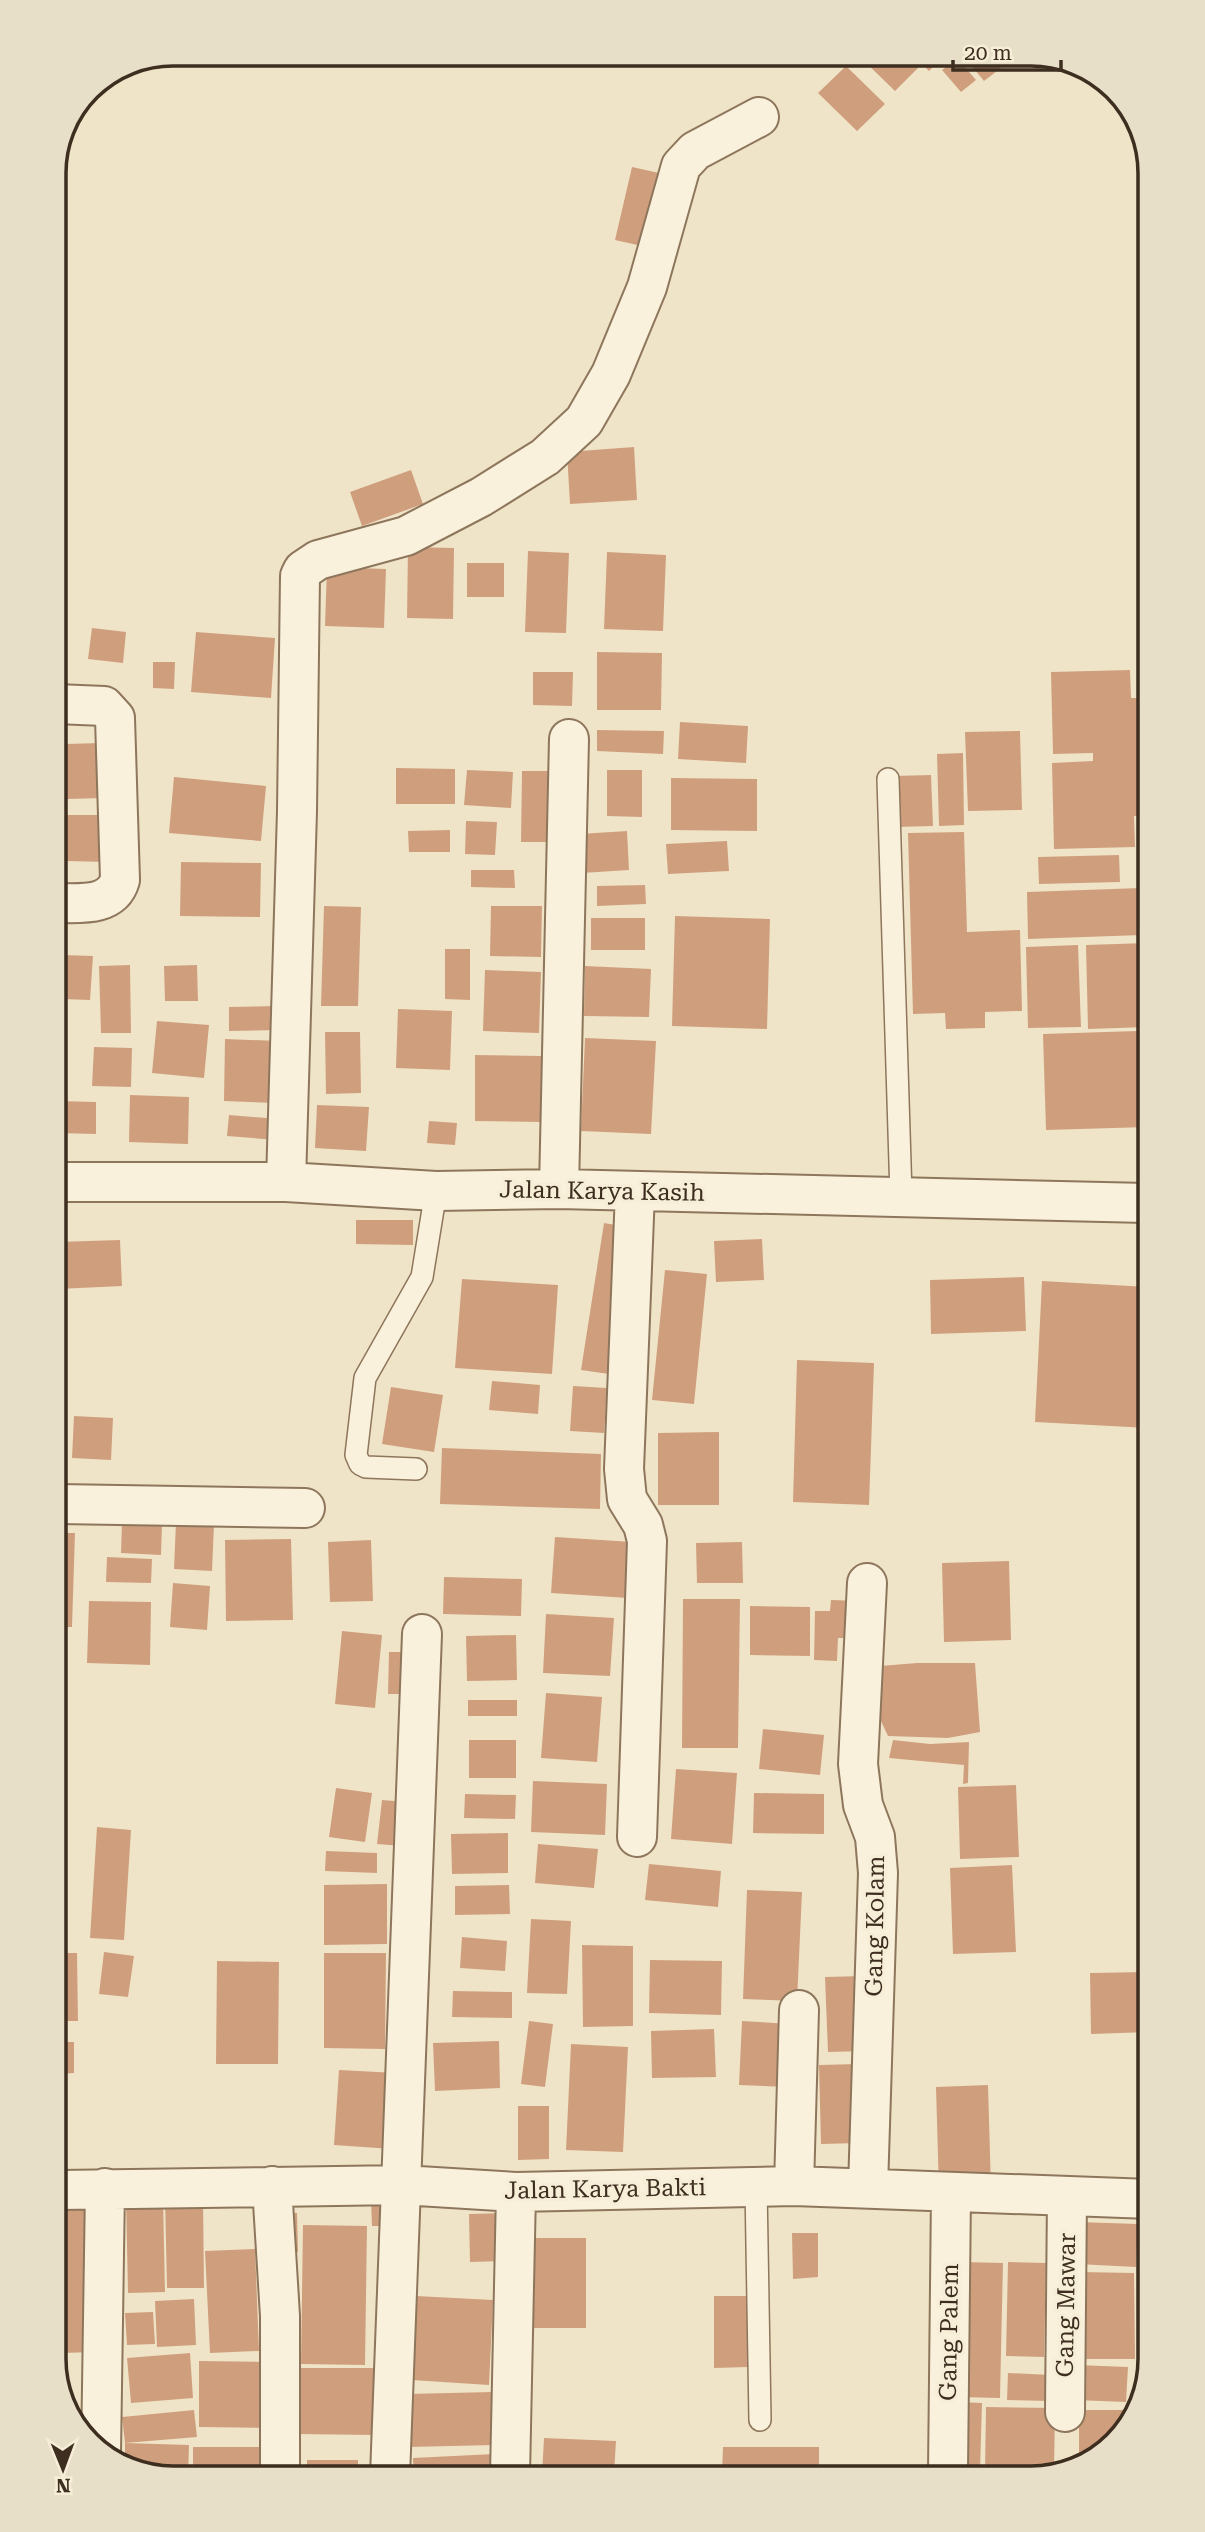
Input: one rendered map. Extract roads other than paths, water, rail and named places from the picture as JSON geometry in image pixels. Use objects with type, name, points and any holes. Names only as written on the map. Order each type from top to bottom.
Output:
[{"type":"street","points":[[286,1182],[297,811],[300,576],[303,570],[318,560],[406,536],[481,496],[545,457],[584,421],[611,374],[647,288],[681,166],[695,151],[717,137],[759,117]]},
{"type":"street","points":[[67,704],[104,706],[115,718],[120,880],[111,896],[100,900],[67,902]]},
{"type":"street","points":[[559,1189],[569,739]]},
{"type":"street","name":"Jalan Karya Kasih","points":[[67,1182],[286,1182],[436,1191],[559,1189],[1138,1203]]},
{"type":"street","points":[[635,1192],[624,1469],[627,1499],[643,1525],[647,1541],[637,1837]]},
{"type":"street","points":[[67,1504],[305,1508]]},
{"type":"street","name":"Gang Kolam","points":[[867,1583],[858,1764],[861,1797],[875,1837],[878,1872],[868,2188]]},
{"type":"street","points":[[390,2465],[422,1634]]},
{"type":"street","points":[[794,2186],[799,2010]]},
{"type":"street","name":"Jalan Karya Bakti","points":[[67,2190],[402,2185],[516,2192],[794,2186],[1138,2199]]},
{"type":"street","points":[[272,2186],[280,2316],[280,2465]]},
{"type":"street","points":[[102,2438],[105,2188]]},
{"type":"street","points":[[510,2465],[516,2192]]},
{"type":"street","name":"Gang Palem","points":[[948,2466],[951,2193]]},
{"type":"street","name":"Gang Mawar","points":[[1065,2412],[1067,2197]]},
{"type":"lane","points":[[888,779],[901,1195]]},
{"type":"lane","points":[[416,1469],[366,1467],[360,1464],[356,1455],[365,1378],[422,1277],[436,1191]]},
{"type":"lane","points":[[756,2186],[760,2420]]}]
